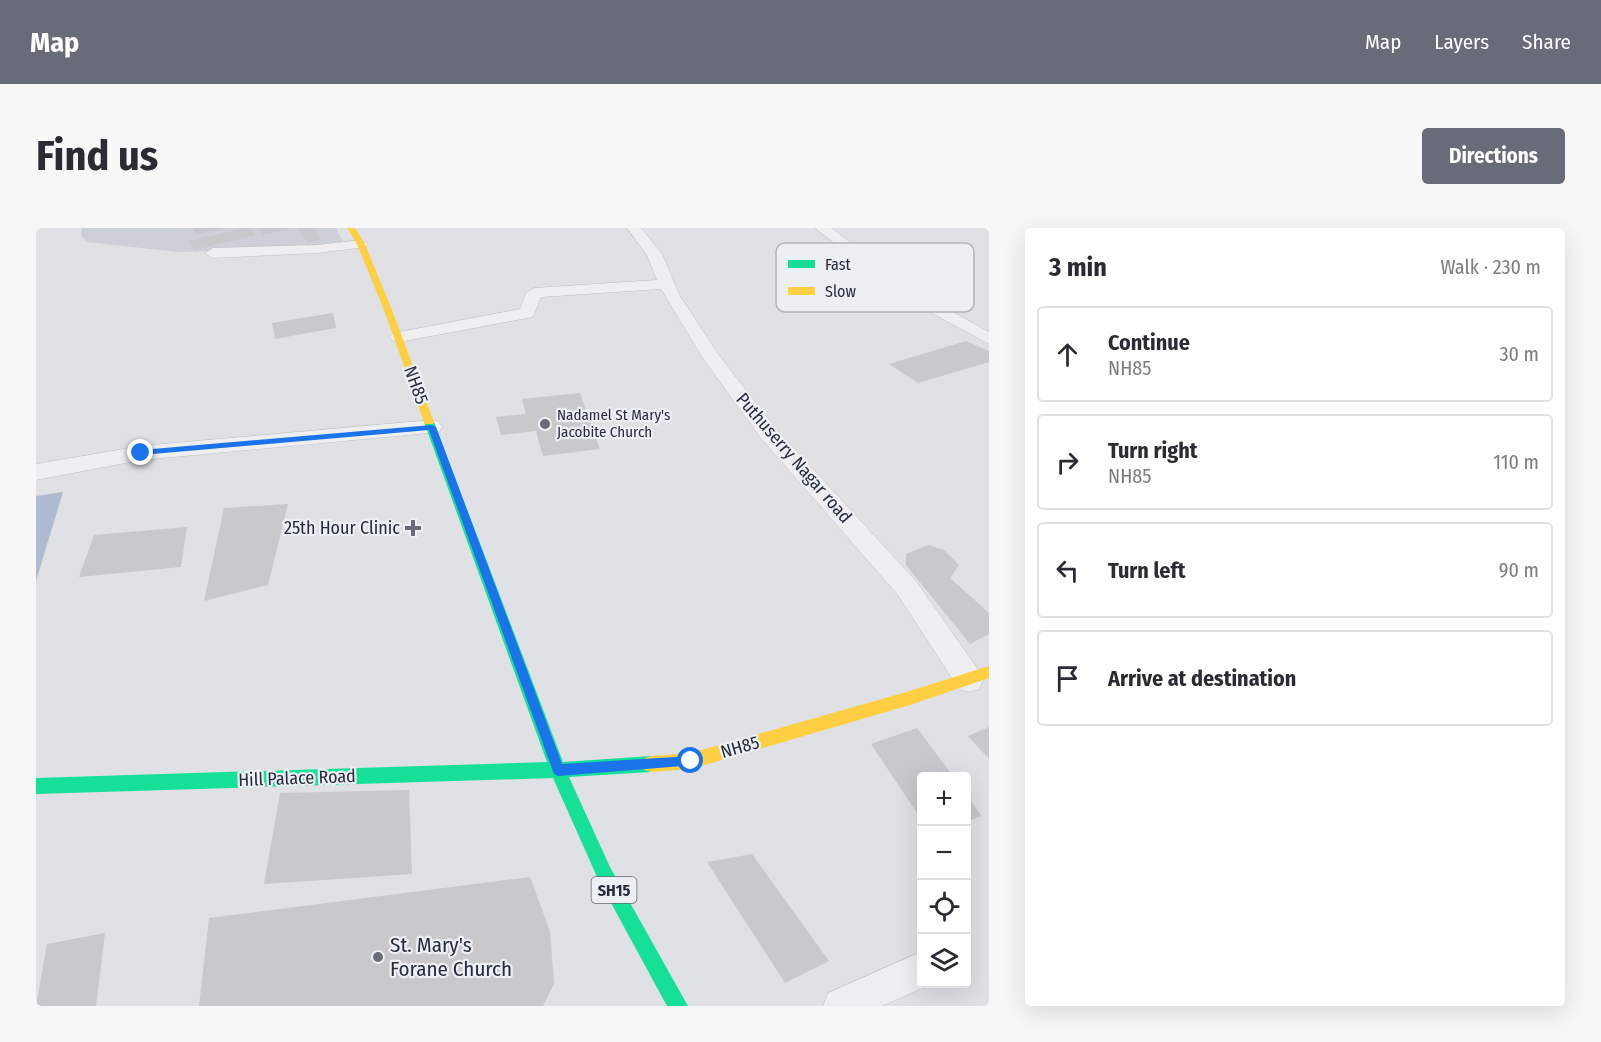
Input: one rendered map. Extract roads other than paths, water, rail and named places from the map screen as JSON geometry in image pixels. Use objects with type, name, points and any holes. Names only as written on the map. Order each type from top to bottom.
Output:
[{"type":"main road","name":"NH85","points":[[351,228],[361,244],[399,337],[558,770],[691,761],[969,680],[989,672]]},
{"type":"main road","name":"Hill Palace Road","points":[[36,786],[558,770]]},
{"type":"main road","name":"SH15","points":[[558,770],[604,873],[678,1006]]},
{"type":"street","name":"Puthuserry Nagar road","points":[[634,228],[654,254],[667,284],[711,357],[768,433],[907,588],[969,680]]},
{"type":"street","points":[[822,228],[842,243]]},
{"type":"street","points":[[213,253],[317,249],[361,244]]},
{"type":"street","points":[[399,337],[527,313],[534,293],[667,284]]},
{"type":"street","points":[[941,312],[989,339]]},
{"type":"street","points":[[36,472],[141,453],[432,427]]},
{"type":"street","points":[[841,1006],[917,972]]},
{"type":"water","points":[[63,492],[36,581],[36,496]]},
{"type":"place","name":"Nadamel St Mary's Jacobite Church","points":[[545,424]]},
{"type":"place","name":"25th Hour Clinic","points":[[413,528]]},
{"type":"place","name":"St. Mary's Forane Church","points":[[378,957]]}]
